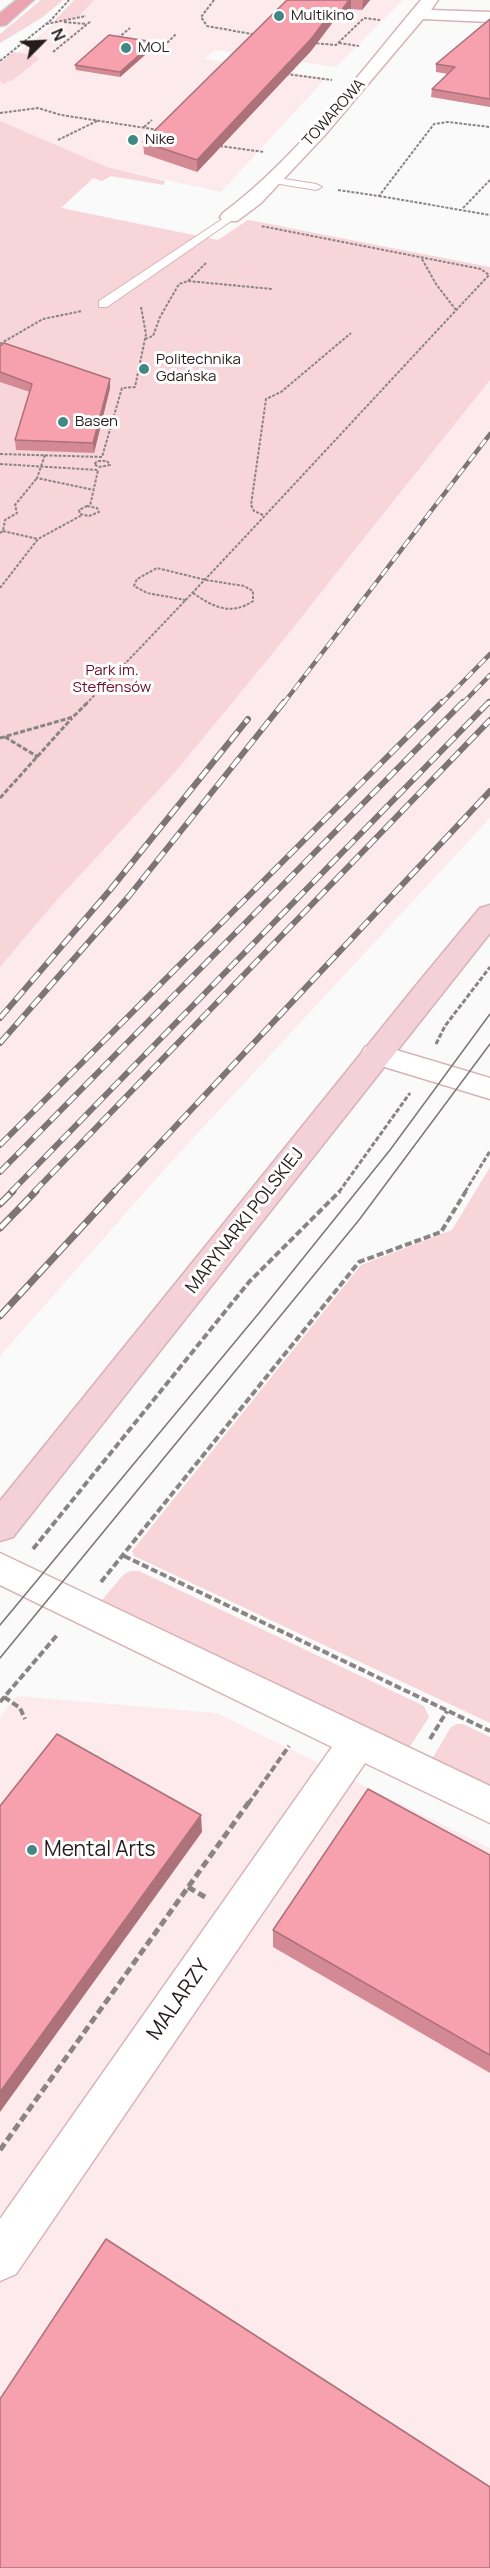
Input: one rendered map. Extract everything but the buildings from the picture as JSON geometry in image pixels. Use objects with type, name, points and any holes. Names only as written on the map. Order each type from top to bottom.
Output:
[{"type":"main road","points":[[0,21],[26,0]]},
{"type":"main road","name":"MARYNARKI POLSKIEJ","points":[[0,1527],[490,914]]},
{"type":"street","points":[[424,7],[490,17]]},
{"type":"street","name":"TOWAROWA","points":[[230,217],[254,199],[319,131],[424,7]]},
{"type":"street","points":[[376,1054],[490,1089]]},
{"type":"street","points":[[6,1571],[490,1805]]},
{"type":"street","name":"MALARZY","points":[[0,2258],[358,1742]]},
{"type":"lane","points":[[272,180],[316,187]]},
{"type":"lane","points":[[107,301],[230,217]]},
{"type":"path","points":[[0,61],[45,25],[69,0]]},
{"type":"path","points":[[214,0],[201,18],[207,26],[259,35]]},
{"type":"path","points":[[45,25],[86,16]]},
{"type":"path","points":[[339,43],[364,18],[382,20]]},
{"type":"path","points":[[60,21],[88,24]]},
{"type":"path","points":[[53,52],[91,21]]},
{"type":"path","points":[[118,39],[130,28]]},
{"type":"path","points":[[164,46],[176,34]]},
{"type":"path","points":[[306,42],[329,46],[339,43],[362,46]]},
{"type":"path","points":[[276,72],[336,81]]},
{"type":"path","points":[[0,112],[38,108],[62,115],[163,131]]},
{"type":"path","points":[[144,128],[152,120]]},
{"type":"path","points":[[57,140],[97,121]]},
{"type":"path","points":[[379,196],[434,124],[448,122],[490,127]]},
{"type":"path","points":[[220,146],[268,153]]},
{"type":"path","points":[[463,208],[490,180]]},
{"type":"path","points":[[316,187],[463,208],[490,215]]},
{"type":"path","points":[[0,798],[73,717],[206,580],[263,515],[489,275],[487,272],[254,225],[230,217]]},
{"type":"path","points":[[421,258],[436,284],[456,310]]},
{"type":"path","points":[[145,339],[153,336],[160,317],[179,284],[188,281],[272,289]]},
{"type":"path","points":[[0,344],[43,319],[73,313],[107,301],[141,306],[145,339],[135,387],[123,388],[102,459],[94,464],[98,469],[90,506]]},
{"type":"path","points":[[263,515],[254,511],[251,505],[266,399],[281,392],[351,333]]},
{"type":"path","points":[[0,464],[98,469],[110,465],[110,462],[102,459],[1,453]]},
{"type":"path","points":[[38,539],[2,532],[5,520],[17,513],[15,505],[23,500],[37,478],[45,455]]},
{"type":"path","points":[[37,478],[94,490]]},
{"type":"path","points":[[0,588],[38,539],[82,515],[93,516],[99,512],[97,508],[90,506],[79,510],[82,515]]},
{"type":"path","points":[[186,600],[147,593],[134,586],[137,579],[157,568],[206,580],[244,586],[253,591],[253,601],[245,609],[229,611],[214,608],[193,593]]},
{"type":"path","points":[[2,737],[73,717]]},
{"type":"path","points":[[2,737],[39,757]]},
{"type":"path","points":[[6,1571],[249,1282],[333,1200],[405,1102],[445,1026],[490,967]]},
{"type":"path","points":[[93,1592],[358,1262],[441,1232],[490,1151]]},
{"type":"path","points":[[124,1556],[490,1731]]},
{"type":"path","points":[[0,1702],[64,1627]]},
{"type":"path","points":[[4,1697],[20,1708],[25,1719]]},
{"type":"path","points":[[0,2150],[294,1739]]},
{"type":"shaded area","points":[[82,0],[403,0],[336,67],[215,50],[204,59],[326,78],[221,192],[107,167],[60,208],[218,240],[248,220],[283,226],[0,646],[0,68]]},
{"type":"shaded area","points":[[490,380],[490,818],[171,1162],[0,1356],[0,967],[350,557]]},
{"type":"shaded area","points":[[17,1696],[217,1713],[490,1848],[490,2568],[0,2568],[0,1717]]},
{"type":"green space","points":[[41,0],[63,0],[43,17],[0,43],[0,34]]},
{"type":"green space","points":[[74,0],[94,0],[78,17],[53,22]]},
{"type":"green space","points":[[13,52],[33,55],[39,59],[13,80],[3,84],[0,80],[0,63]]},
{"type":"green space","name":"Park im. Steffensów","points":[[0,121],[107,167],[165,181],[164,185],[111,176],[102,181],[93,178],[61,208],[218,240],[248,220],[490,267],[490,380],[176,771],[57,900],[0,967]]},
{"type":"green space","points":[[490,1167],[490,1723],[134,1556],[132,1551],[361,1265],[452,1230]]},
{"type":"green space","points":[[139,1571],[424,1706],[429,1717],[409,1748],[102,1600],[124,1574]]},
{"type":"green space","points":[[463,1724],[490,1737],[490,1787],[432,1759],[451,1727]]},
{"type":"tram line","points":[[0,1625],[259,1313],[390,1150],[490,1014]]},
{"type":"tram line","points":[[0,1658],[359,1220],[490,1044]]},
{"type":"railway","points":[[283,704],[490,434]]},
{"type":"railway","points":[[441,704],[490,654]]},
{"type":"railway","points":[[462,704],[490,675]]},
{"type":"railway","points":[[0,1043],[129,896],[284,702]]},
{"type":"railway","points":[[0,1145],[442,702]]},
{"type":"railway","points":[[0,1172],[463,702]]},
{"type":"railway","points":[[11,1192],[489,702]]},
{"type":"railway","points":[[0,1018],[110,890],[248,719]]},
{"type":"railway","points":[[34,1192],[490,720]]},
{"type":"railway","points":[[114,1192],[490,791]]},
{"type":"railway","points":[[0,1204],[13,1191]]},
{"type":"railway","points":[[0,1228],[36,1191]]},
{"type":"railway","points":[[0,1316],[115,1191]]},
{"type":"place","name":"Multikino","points":[[279,16]]},
{"type":"place","name":"MOL","points":[[126,48]]},
{"type":"place","name":"Nike","points":[[133,140]]},
{"type":"place","name":"Politechnika Gdańska","points":[[144,369]]},
{"type":"place","name":"Basen","points":[[63,422]]},
{"type":"place","name":"Mental Arts","points":[[32,1850]]}]
